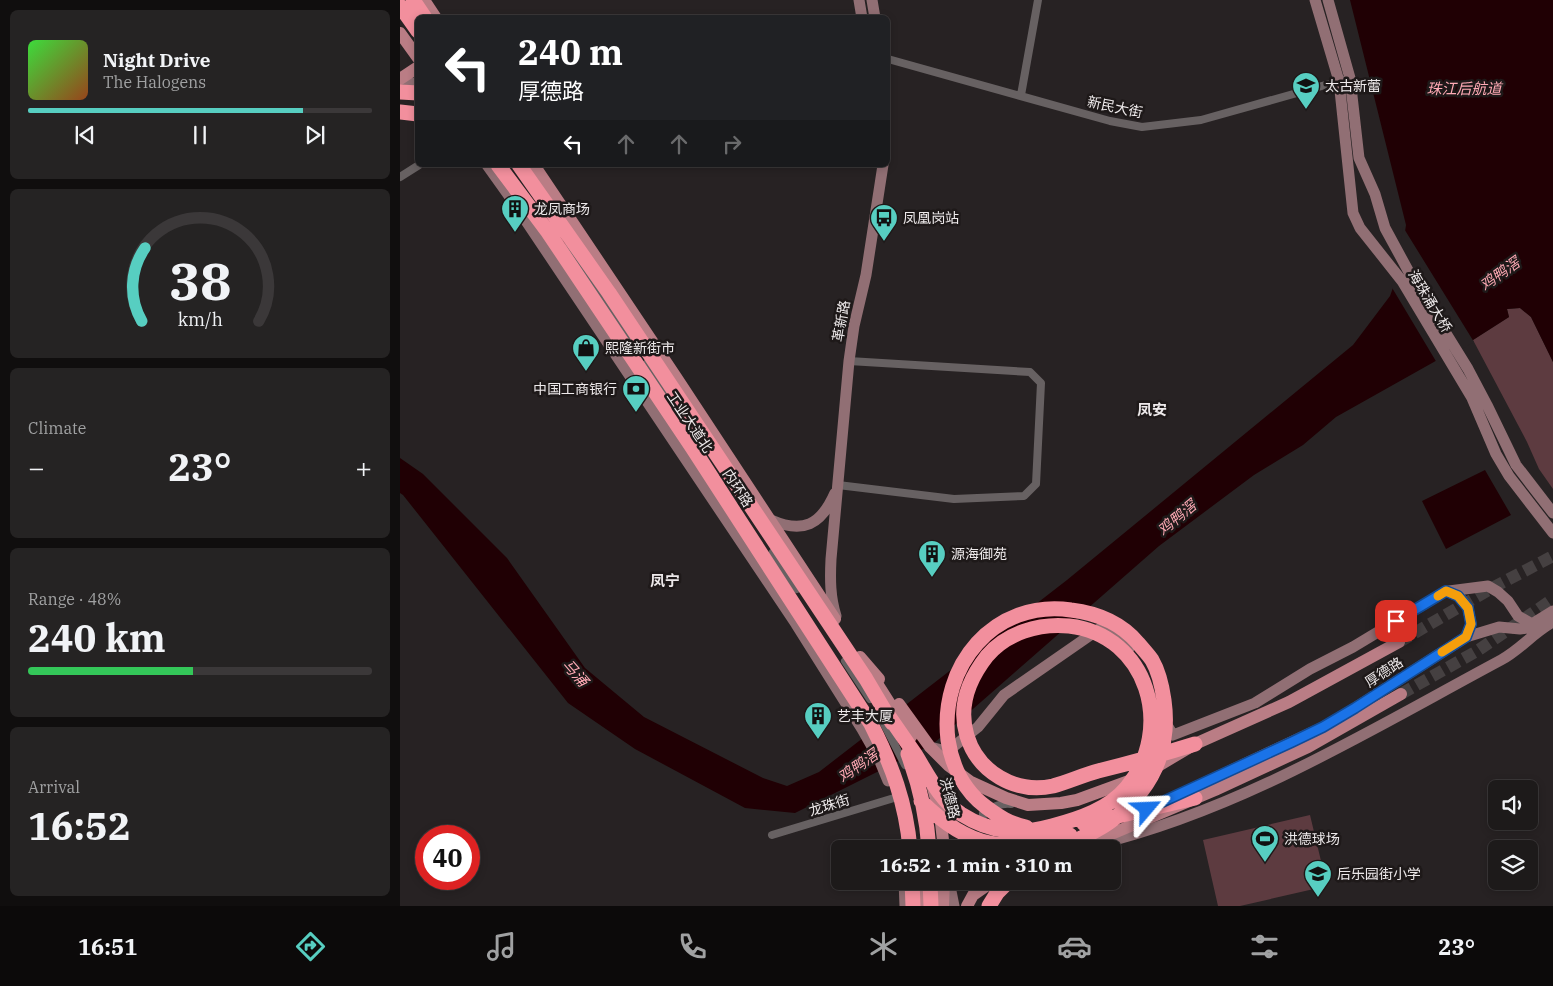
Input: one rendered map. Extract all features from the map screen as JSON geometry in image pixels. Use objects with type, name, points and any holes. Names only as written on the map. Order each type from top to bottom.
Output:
[{"type":"highway","points":[[412,0],[423,15]]},
{"type":"highway","points":[[400,6],[415,27]]},
{"type":"highway","points":[[400,92],[415,93]]},
{"type":"highway","points":[[400,112],[415,114]]},
{"type":"highway","name":"内环路","points":[[499,167],[548,232],[686,438],[881,718],[906,750],[915,774],[928,840]]},
{"type":"highway","points":[[510,167],[548,232]]},
{"type":"highway","name":"内环路","points":[[520,167],[610,293],[851,656],[881,718],[884,750],[897,781],[909,840]]},
{"type":"highway","points":[[528,167],[610,293]]},
{"type":"highway","points":[[1078,840],[1111,822],[1134,800],[1146,785],[1159,762],[1164,746],[1166,718],[1162,686],[1152,660],[1136,641],[1116,625],[1093,614],[1066,609],[1053,609],[1015,617],[991,630],[966,657],[955,676],[949,697],[947,727],[950,755],[961,778],[976,800],[1014,824],[1057,828],[1083,824],[1147,809],[1195,798]]},
{"type":"highway","points":[[881,718],[950,804],[962,814],[990,827],[1011,833],[1033,832],[1077,819],[1100,809],[1127,788],[1146,755],[1150,735],[1149,703],[1142,677],[1137,667],[1121,649],[1100,635],[1075,627],[1049,626],[1023,631],[1000,644],[986,658],[974,674],[963,712],[965,728],[975,756],[996,776],[1022,786],[1034,788],[1053,786],[1095,772],[1149,758],[1195,744]]},
{"type":"highway","points":[[881,718],[902,775],[917,796],[936,815],[954,828],[980,842],[1016,846],[1043,843],[1098,822],[1134,800]]},
{"type":"highway","points":[[1095,772],[1173,735]]},
{"type":"highway","points":[[912,890],[913,906]]},
{"type":"highway","points":[[930,890],[931,906]]},
{"type":"highway","points":[[989,906],[1000,890]]},
{"type":"main road","points":[[400,6],[404,6],[412,0]]},
{"type":"main road","points":[[424,0],[434,15]]},
{"type":"main road","points":[[400,33],[415,54]]},
{"type":"main road","name":"工业大道北","points":[[498,167],[565,260],[653,402],[688,444],[881,718]]},
{"type":"main road","name":"工业大道北","points":[[535,167],[860,657],[881,718]]},
{"type":"main road","points":[[881,718],[926,752],[971,782],[1006,798],[1028,805],[1061,803],[1077,800],[1129,781],[1195,744],[1290,702],[1399,642]]},
{"type":"main road","points":[[1099,840],[1308,748],[1401,694]]},
{"type":"main road","points":[[881,718],[896,770],[909,802],[916,840]]},
{"type":"main road","name":"洪德路","points":[[926,752],[937,800],[943,840]]},
{"type":"main road","points":[[920,890],[921,906]]},
{"type":"main road","points":[[943,906],[944,890]]},
{"type":"main road","points":[[967,906],[973,895],[980,890]]},
{"type":"street","points":[[858,0],[861,15]]},
{"type":"street","points":[[872,0],[874,15]]},
{"type":"street","points":[[1021,95],[1038,0]]},
{"type":"street","points":[[1316,0],[1344,80]]},
{"type":"street","points":[[1328,0],[1344,80]]},
{"type":"street","name":"新民大街","points":[[890,60],[1110,121],[1142,127],[1201,120],[1344,80]]},
{"type":"street","name":"海珠涌大桥","points":[[1344,80],[1353,94],[1360,158],[1375,194],[1390,239],[1472,376],[1516,465],[1553,513]]},
{"type":"street","name":"海珠涌大桥","points":[[1344,80],[1340,98],[1353,213],[1360,228],[1402,281],[1472,398],[1496,454],[1508,476],[1553,533]]},
{"type":"street","points":[[400,106],[415,107]]},
{"type":"street","points":[[400,177],[417,167]]},
{"type":"street","points":[[487,167],[653,402]]},
{"type":"street","points":[[511,167],[531,193],[662,386],[688,444],[758,528],[881,718]]},
{"type":"street","name":"革新路","points":[[838,624],[832,606],[830,585],[849,361],[883,167]]},
{"type":"street","points":[[531,193],[579,232]]},
{"type":"street","points":[[758,528],[771,520],[788,527],[806,526],[818,518],[827,508],[838,485],[954,499],[1024,496],[1036,484],[1041,383],[1030,372],[849,361]]},
{"type":"street","points":[[662,386],[676,377]]},
{"type":"street","points":[[688,444],[709,427]]},
{"type":"street","points":[[926,752],[942,750],[953,746],[978,727],[1004,695],[1102,627],[1123,641],[1134,654],[1146,675],[1158,710],[1173,735],[1255,703],[1310,669],[1353,647],[1446,591],[1488,586],[1503,596],[1518,616],[1532,624],[1553,611]]},
{"type":"street","points":[[1446,591],[1458,596],[1468,608],[1471,624],[1466,637]]},
{"type":"street","points":[[1111,840],[1152,829],[1256,789],[1342,746],[1510,655],[1548,624]]},
{"type":"street","name":"厚德路","points":[[1147,809],[1323,727],[1466,637],[1499,627],[1520,629],[1548,624]]},
{"type":"street","points":[[896,770],[894,798],[901,840]]},
{"type":"street","points":[[896,770],[933,840]]},
{"type":"street","name":"龙珠街","points":[[772,835],[894,798]]},
{"type":"street","points":[[988,840],[984,833],[983,813],[994,806],[1002,804],[1028,805]]},
{"type":"street","points":[[904,890],[905,906]]},
{"type":"street","points":[[951,890],[954,906]]},
{"type":"shaded area","points":[[1520,308],[1531,317],[1553,362],[1553,489],[1539,469],[1527,442],[1473,340],[1509,317],[1507,309]]},
{"type":"shaded area","name":"洪德球场","points":[[1310,815],[1327,886],[1240,906],[1218,906],[1203,840]]},
{"type":"water","points":[[1350,0],[1553,0],[1553,362],[1531,317],[1520,308],[1507,309],[1509,317],[1473,340],[1336,417],[1303,445],[1254,475],[1159,546],[933,744],[795,813],[745,808],[635,749],[568,703],[400,493],[400,458],[423,474],[507,558],[585,668],[644,717],[763,778],[787,786],[819,772],[1067,580],[1353,345],[1390,296],[1399,271],[1406,225]]},
{"type":"water","points":[[1485,470],[1511,515],[1446,549],[1422,501]]},
{"type":"pier","points":[[1403,227],[1474,342],[1437,363],[1391,286],[1397,270]]},
{"type":"tunnel","points":[[1399,642],[1492,588],[1553,556]]},
{"type":"tunnel","points":[[1401,694],[1477,651],[1553,599]]},
{"type":"slow traffic","points":[[1438,596],[1446,591],[1458,596],[1468,608],[1471,624],[1466,637],[1442,652]]},
{"type":"place","name":"太古新蕾","points":[[1306,110]]},
{"type":"place","name":"龙凤商场","points":[[515,233]]},
{"type":"place","name":"凤凰岗站","points":[[884,242]]},
{"type":"place","name":"熙隆新街市","points":[[586,372]]},
{"type":"place","name":"中国工商银行","points":[[636,413]]},
{"type":"place","name":"源海御苑","points":[[932,578]]},
{"type":"place","name":"艺丰大厦","points":[[818,740]]},
{"type":"place","name":"洪德球场","points":[[1265,863]]},
{"type":"place","name":"后乐园街小学","points":[[1318,898]]},
{"type":"district","name":"凤安","points":[[1152,410]]},
{"type":"district","name":"凤宁","points":[[665,581]]},
{"type":"route","points":[[1147,809],[1292,742],[1339,718],[1466,637],[1471,624],[1468,608],[1458,596],[1446,591],[1396,621]]},
{"type":"water label","name":"珠江后航道","points":[[1464,89]]},
{"type":"water label","name":"鸡鸭滘","points":[[1500,274]]},
{"type":"water label","name":"鸡鸭滘","points":[[1177,518]]},
{"type":"water label","name":"马涌","points":[[575,673]]},
{"type":"water label","name":"鸡鸭滘","points":[[858,766]]}]
